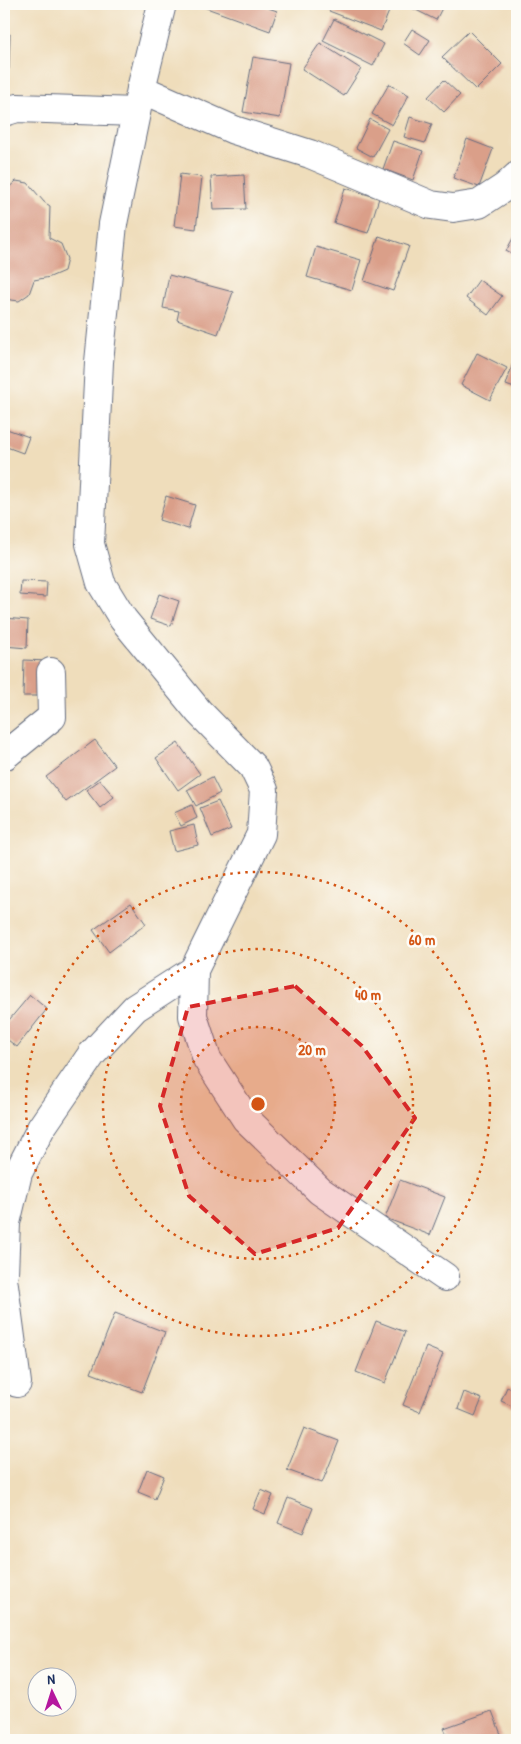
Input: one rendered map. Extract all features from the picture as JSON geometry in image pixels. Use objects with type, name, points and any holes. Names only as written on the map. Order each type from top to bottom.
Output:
[{"type":"street","points":[[162,4],[138,100],[113,224],[99,362],[90,544],[101,583],[123,619],[199,712],[253,767],[264,790],[261,834],[194,970],[192,1016],[207,1059],[246,1119],[320,1191],[445,1277]]},
{"type":"street","points":[[4,112],[17,108],[138,100],[310,154],[431,205],[453,208],[479,204],[506,187],[517,176]]},
{"type":"street","points":[[4,756],[52,717],[52,672]]},
{"type":"street","points":[[4,1274],[6,1223],[18,1173],[41,1128],[92,1054],[135,1008],[194,970]]},
{"type":"street","points":[[4,1285],[17,1383]]},
{"type":"highlighted area","points":[[295,986],[362,1046],[415,1118],[338,1228],[255,1254],[189,1196],[160,1106],[188,1007]]},
{"type":"building","points":[[202,4],[257,4],[277,11],[270,31],[201,6]]},
{"type":"building","points":[[332,4],[392,4],[381,31],[329,11]]},
{"type":"building","points":[[411,4],[444,4],[436,20],[410,7]]},
{"type":"building","points":[[334,19],[384,44],[373,66],[323,41]]},
{"type":"building","points":[[412,29],[430,40],[420,55],[403,43]]},
{"type":"building","points":[[469,31],[502,64],[476,90],[442,57]]},
{"type":"building","points":[[4,34],[10,34],[9,69],[4,69]]},
{"type":"building","points":[[320,43],[361,69],[344,96],[302,69]]},
{"type":"building","points":[[253,57],[289,63],[280,118],[243,112]]},
{"type":"building","points":[[444,80],[460,95],[444,112],[428,97]]},
{"type":"building","points":[[389,84],[409,95],[392,125],[372,114]]},
{"type":"building","points":[[410,117],[432,124],[425,143],[404,137]]},
{"type":"building","points":[[370,119],[388,129],[373,157],[356,148]]},
{"type":"building","points":[[467,139],[493,149],[479,187],[453,178]]},
{"type":"building","points":[[393,141],[423,151],[413,180],[383,169]]},
{"type":"building","points":[[180,174],[202,177],[196,229],[174,226]]},
{"type":"building","points":[[244,175],[246,209],[213,210],[211,177]]},
{"type":"building","points":[[16,181],[28,183],[44,202],[50,206],[49,238],[61,244],[67,259],[64,271],[50,277],[34,280],[29,294],[19,301],[4,299],[4,192]]},
{"type":"building","points":[[345,188],[379,198],[368,233],[334,223]]},
{"type":"building","points":[[517,231],[517,257],[506,251]]},
{"type":"building","points":[[379,236],[409,246],[393,291],[364,281]]},
{"type":"building","points":[[316,247],[361,260],[352,290],[307,277]]},
{"type":"building","points":[[169,275],[233,292],[218,334],[177,320],[179,311],[163,308]]},
{"type":"building","points":[[479,280],[502,296],[488,315],[466,298]]},
{"type":"building","points":[[477,353],[507,368],[490,400],[461,385]]},
{"type":"building","points":[[513,363],[517,365],[517,389],[506,385]]},
{"type":"building","points":[[4,428],[29,437],[23,453],[4,446]]},
{"type":"building","points":[[166,496],[195,505],[188,529],[159,520]]},
{"type":"building","points":[[21,581],[47,582],[46,597],[20,595]]},
{"type":"building","points":[[159,594],[179,601],[171,626],[150,619]]},
{"type":"building","points":[[4,618],[28,620],[27,648],[4,646]]},
{"type":"building","points":[[24,660],[48,661],[48,696],[23,696]]},
{"type":"building","points":[[95,740],[115,766],[66,802],[46,777]]},
{"type":"building","points":[[178,743],[200,774],[178,790],[156,758]]},
{"type":"building","points":[[212,777],[220,793],[196,806],[187,790]]},
{"type":"building","points":[[100,780],[114,797],[100,808],[86,790]]},
{"type":"building","points":[[218,801],[231,829],[212,837],[200,808]]},
{"type":"building","points":[[192,805],[197,818],[181,826],[174,813]]},
{"type":"building","points":[[194,825],[198,845],[174,851],[169,831]]},
{"type":"building","points":[[131,903],[146,924],[109,952],[93,930]]},
{"type":"building","points":[[30,995],[47,1009],[17,1047],[4,1037],[4,1026]]},
{"type":"building","points":[[400,1180],[445,1197],[430,1235],[385,1218]]},
{"type":"building","points":[[115,1313],[165,1332],[142,1392],[91,1373]]},
{"type":"building","points":[[376,1321],[405,1332],[385,1383],[356,1372]]},
{"type":"building","points":[[426,1347],[443,1354],[420,1412],[403,1405]]},
{"type":"building","points":[[507,1387],[517,1391],[514,1407],[501,1401]]},
{"type":"building","points":[[464,1392],[482,1399],[475,1416],[458,1409]]},
{"type":"building","points":[[304,1428],[339,1441],[322,1483],[287,1470]]},
{"type":"building","points":[[147,1469],[164,1476],[155,1499],[138,1492]]},
{"type":"building","points":[[261,1490],[273,1495],[265,1514],[253,1509]]},
{"type":"building","points":[[288,1498],[313,1508],[303,1533],[278,1523]]},
{"type":"building","points":[[492,1711],[502,1737],[493,1740],[449,1740],[444,1728]]}]
